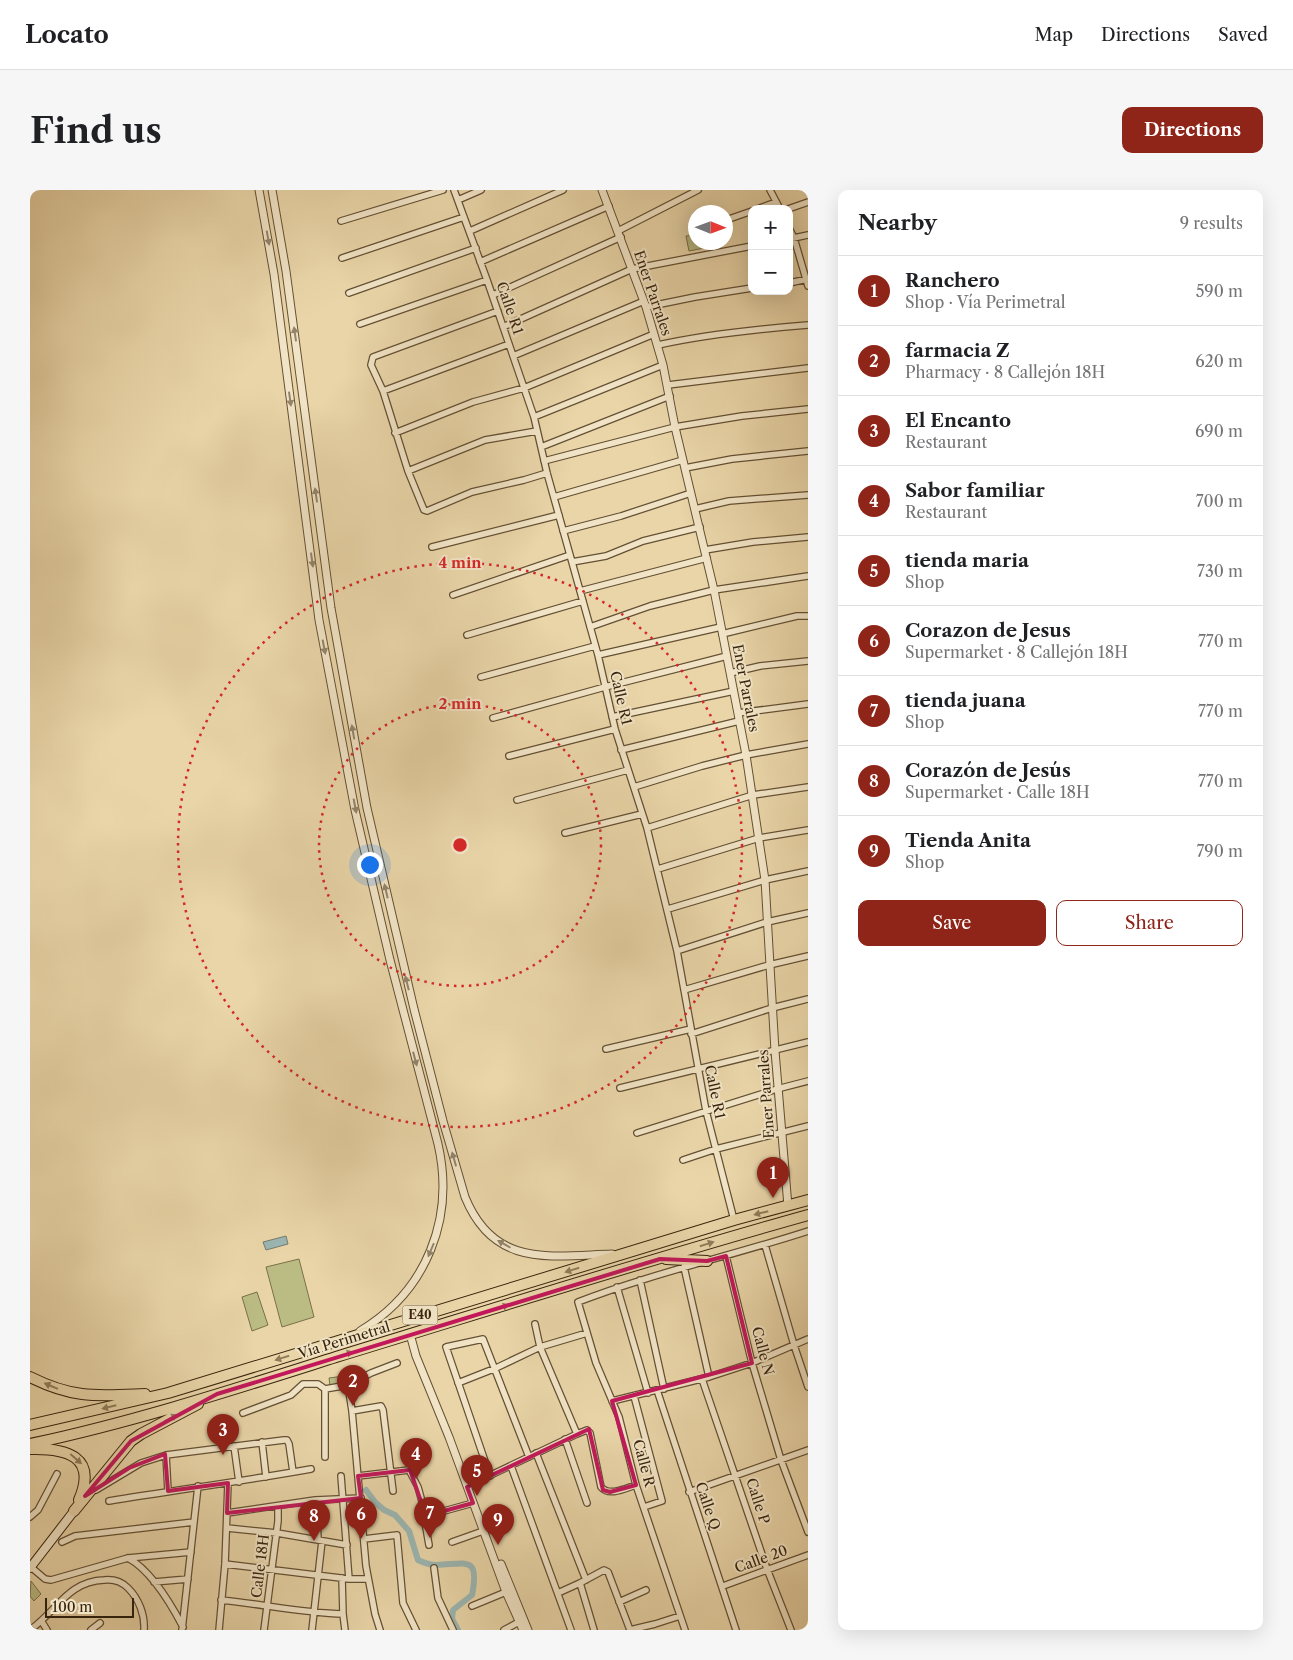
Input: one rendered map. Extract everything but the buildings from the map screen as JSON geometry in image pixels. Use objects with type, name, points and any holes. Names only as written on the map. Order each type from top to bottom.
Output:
[{"type":"highway","name":"Vía Perimetral","points":[[30,1425],[168,1393],[343,1340],[440,1308],[734,1220],[808,1200]]},
{"type":"highway","name":"Vía Perimetral","points":[[30,1444],[95,1429],[217,1394],[808,1215]]},
{"type":"highway","points":[[660,1259],[707,1261]]},
{"type":"highway","points":[[30,1377],[55,1388],[77,1394],[98,1396],[168,1393]]},
{"type":"highway","points":[[74,1511],[131,1441],[147,1430],[217,1394]]},
{"type":"highway","points":[[30,1449],[61,1450],[78,1459],[85,1473],[83,1491],[74,1511]]},
{"type":"main road","points":[[31,1568],[74,1511]]},
{"type":"street","points":[[259,190],[274,274],[319,620],[355,810],[402,1012],[441,1158],[443,1173],[443,1203],[438,1233],[419,1274],[389,1311],[375,1323],[343,1340]]},
{"type":"street","points":[[272,190],[286,271],[329,596],[367,808],[396,938],[443,1121],[465,1197],[473,1214],[484,1229],[503,1244],[526,1254],[550,1256],[625,1254]]},
{"type":"street","points":[[341,221],[443,190]]},
{"type":"street","name":"Calle R1","points":[[454,190],[493,295],[534,417],[547,473],[598,655],[615,729],[647,828],[677,951],[697,1070],[706,1111],[734,1220]]},
{"type":"street","points":[[458,200],[481,190]]},
{"type":"street","points":[[470,231],[563,190]]},
{"type":"street","name":"Ener Parrales","points":[[604,190],[658,345],[668,385],[675,427],[714,590],[740,721],[765,880],[777,1089],[788,1206]]},
{"type":"street","points":[[493,295],[620,234],[698,190]]},
{"type":"street","points":[[770,190],[778,205]]},
{"type":"street","points":[[768,205],[776,202]]},
{"type":"street","points":[[793,207],[808,202]]},
{"type":"street","points":[[480,262],[609,206]]},
{"type":"street","points":[[733,218],[748,212]]},
{"type":"street","points":[[342,258],[464,217]]},
{"type":"street","points":[[793,239],[808,235]]},
{"type":"street","points":[[793,242],[807,282],[793,282]]},
{"type":"street","points":[[503,328],[632,269],[748,247]]},
{"type":"street","points":[[349,293],[476,248]]},
{"type":"street","points":[[360,324],[487,280]]},
{"type":"street","points":[[513,356],[645,304],[748,289]]},
{"type":"street","points":[[498,311],[373,358],[371,365],[383,391],[408,471],[423,508],[426,511],[472,492],[547,473]]},
{"type":"street","points":[[658,345],[691,338],[765,328],[808,325]]},
{"type":"street","points":[[396,433],[473,402],[524,388],[654,334]]},
{"type":"street","points":[[383,391],[509,344]]},
{"type":"street","points":[[534,417],[663,365]]},
{"type":"street","points":[[668,385],[808,368]]},
{"type":"street","points":[[541,447],[670,396]]},
{"type":"street","points":[[544,461],[675,427],[742,416],[808,409]]},
{"type":"street","points":[[408,471],[485,440],[537,431]]},
{"type":"street","points":[[685,468],[732,459],[808,451]]},
{"type":"street","points":[[554,497],[683,460]]},
{"type":"street","points":[[563,531],[621,516],[691,493]]},
{"type":"street","points":[[695,508],[729,501],[808,495]]},
{"type":"street","points":[[432,547],[481,533],[501,530],[559,515]]},
{"type":"street","points":[[453,595],[571,559],[606,556],[644,541],[700,526]]},
{"type":"street","points":[[705,550],[753,542],[808,537]]},
{"type":"street","points":[[580,591],[707,558]]},
{"type":"street","points":[[590,627],[650,606],[714,590],[808,576]]},
{"type":"street","points":[[467,634],[583,601]]},
{"type":"street","points":[[598,655],[797,616],[808,616]]},
{"type":"street","points":[[481,677],[595,646]]},
{"type":"street","points":[[493,718],[727,656]]},
{"type":"street","points":[[730,673],[760,666],[808,661]]},
{"type":"street","points":[[612,717],[734,691]]},
{"type":"street","points":[[738,713],[808,704]]},
{"type":"street","points":[[621,750],[740,721]]},
{"type":"street","points":[[509,756],[615,729]]},
{"type":"street","points":[[634,787],[702,766],[746,755],[808,744]]},
{"type":"street","points":[[517,800],[628,770]]},
{"type":"street","points":[[647,828],[753,795],[808,787]]},
{"type":"street","points":[[565,833],[642,814]]},
{"type":"street","points":[[658,869],[759,838],[808,830]]},
{"type":"street","points":[[668,909],[765,880],[808,871]]},
{"type":"street","points":[[677,951],[767,922],[808,913]]},
{"type":"street","points":[[684,990],[769,965],[808,956]]},
{"type":"street","points":[[606,1049],[691,1032],[808,999]]},
{"type":"street","points":[[402,1012],[414,1009]]},
{"type":"street","points":[[620,1088],[808,1042]]},
{"type":"street","points":[[637,1133],[808,1081]]},
{"type":"street","points":[[683,1160],[808,1126]]},
{"type":"street","points":[[648,1393],[617,1287],[808,1231]]},
{"type":"street","points":[[765,1244],[808,1387]]},
{"type":"street","name":"Calle N","points":[[726,1256],[752,1363],[781,1460],[808,1532]]},
{"type":"street","name":"Calle P","points":[[684,1268],[705,1378],[767,1569],[791,1630]]},
{"type":"street","points":[[640,1280],[664,1388]]},
{"type":"street","name":"Calle R","points":[[617,1287],[578,1302],[596,1363],[618,1417],[636,1485],[685,1630]]},
{"type":"street","points":[[535,1324],[540,1347],[577,1434]]},
{"type":"street","points":[[458,1382],[496,1368],[540,1347],[587,1333]]},
{"type":"street","points":[[410,1334],[416,1356],[449,1437],[483,1530],[528,1630]]},
{"type":"street","points":[[490,1476],[446,1347],[483,1339],[496,1368],[529,1457]]},
{"type":"street","points":[[612,1401],[705,1378],[752,1363],[808,1339]]},
{"type":"street","points":[[243,1413],[291,1395],[303,1384],[318,1384],[325,1388],[348,1385],[371,1373],[397,1363]]},
{"type":"street","points":[[348,1385],[368,1579],[380,1630]]},
{"type":"street","points":[[325,1388],[325,1457]]},
{"type":"street","name":"Calle Q","points":[[657,1390],[736,1630]]},
{"type":"street","points":[[634,1396],[662,1501],[644,1507]]},
{"type":"street","points":[[352,1411],[381,1406],[393,1491]]},
{"type":"street","points":[[470,1486],[585,1430],[589,1431],[601,1487],[610,1492],[636,1485]]},
{"type":"street","points":[[449,1437],[453,1440],[498,1561],[506,1592],[523,1630]]},
{"type":"street","points":[[565,1439],[587,1503]]},
{"type":"street","points":[[86,1496],[129,1468],[166,1455],[262,1442],[288,1441],[293,1472]]},
{"type":"street","points":[[262,1442],[266,1477]]},
{"type":"street","points":[[234,1446],[239,1482]]},
{"type":"street","points":[[689,1492],[808,1450]]},
{"type":"street","points":[[536,1453],[586,1580]]},
{"type":"street","points":[[166,1455],[168,1491]]},
{"type":"street","points":[[511,1466],[572,1630]]},
{"type":"street","points":[[108,1500],[198,1486],[239,1482],[311,1469]]},
{"type":"street","points":[[358,1476],[407,1470],[411,1472],[418,1487],[426,1516],[425,1522],[429,1545]]},
{"type":"street","points":[[30,1518],[38,1510],[57,1474]]},
{"type":"street","points":[[341,1476],[347,1545],[343,1614],[345,1630]]},
{"type":"street","points":[[219,1630],[225,1564],[228,1483]]},
{"type":"street","points":[[183,1629],[198,1486]]},
{"type":"street","points":[[227,1513],[315,1500],[361,1498]]},
{"type":"street","points":[[426,1516],[473,1503]]},
{"type":"street","name":"Calle 18H","points":[[264,1630],[277,1533],[278,1506]]},
{"type":"street","points":[[312,1630],[320,1541],[317,1513]]},
{"type":"street","points":[[62,1542],[75,1536],[194,1522]]},
{"type":"street","points":[[226,1528],[277,1533],[347,1545]]},
{"type":"street","points":[[452,1542],[483,1530]]},
{"type":"street","points":[[364,1539],[397,1535],[403,1603],[416,1630]]},
{"type":"street","points":[[31,1568],[45,1580],[52,1580],[128,1558],[191,1552]]},
{"type":"street","name":"Calle 20","points":[[723,1586],[808,1555]]},
{"type":"street","points":[[128,1558],[134,1561],[154,1582],[172,1606],[183,1629]]},
{"type":"street","points":[[225,1564],[345,1579],[368,1579]]},
{"type":"street","points":[[434,1568],[438,1598],[452,1629]]},
{"type":"street","points":[[558,1593],[606,1570],[630,1630],[680,1616]]},
{"type":"street","points":[[30,1630],[42,1622],[68,1592],[88,1582],[109,1579],[118,1581],[132,1592],[138,1601],[142,1613],[144,1630]]},
{"type":"street","points":[[154,1582],[188,1579]]},
{"type":"street","points":[[580,1583],[594,1630]]},
{"type":"street","points":[[619,1602],[646,1590]]},
{"type":"street","points":[[472,1606],[506,1592]]},
{"type":"street","points":[[221,1600],[314,1613],[343,1614]]},
{"type":"street","points":[[42,1622],[47,1630]]},
{"type":"street","points":[[504,1630],[519,1622]]},
{"type":"street","points":[[91,1630],[100,1623]]},
{"type":"highlighted area","points":[[726,1256],[752,1363],[612,1401],[636,1485],[610,1492],[603,1490],[589,1429],[467,1487],[473,1503],[426,1516],[410,1470],[358,1476],[361,1498],[227,1513],[228,1483],[168,1491],[165,1454],[129,1468],[85,1496],[131,1441],[217,1394],[660,1259],[707,1261]]},
{"type":"green space","points":[[299,1259],[314,1317],[282,1327],[266,1267]]},
{"type":"green space","points":[[257,1292],[268,1325],[252,1331],[242,1297]]},
{"type":"green space","points":[[344,1376],[346,1384],[330,1386],[329,1378]]},
{"type":"green space","points":[[31,1581],[41,1594],[34,1601],[30,1596]]},
{"type":"water","points":[[286,1236],[288,1244],[266,1250],[263,1242]]},
{"type":"waterway","points":[[366,1490],[375,1502],[384,1510],[395,1515],[409,1531],[418,1560],[427,1564],[463,1564],[472,1568],[474,1573],[472,1595],[453,1610],[452,1619],[458,1630]]},
{"type":"place","name":"Ranchero","points":[[773,1198]]},
{"type":"place","name":"farmacia Z","points":[[353,1406]]},
{"type":"place","name":"El Encanto","points":[[223,1455]]},
{"type":"place","name":"Sabor familiar","points":[[416,1479]]},
{"type":"place","name":"tienda maria","points":[[477,1496]]},
{"type":"place","name":"tienda juana","points":[[430,1538]]},
{"type":"place","name":"Corazon de Jesus","points":[[361,1539]]},
{"type":"place","name":"Corazón de Jesús","points":[[314,1541]]},
{"type":"place","name":"Tienda Anita","points":[[498,1545]]}]
